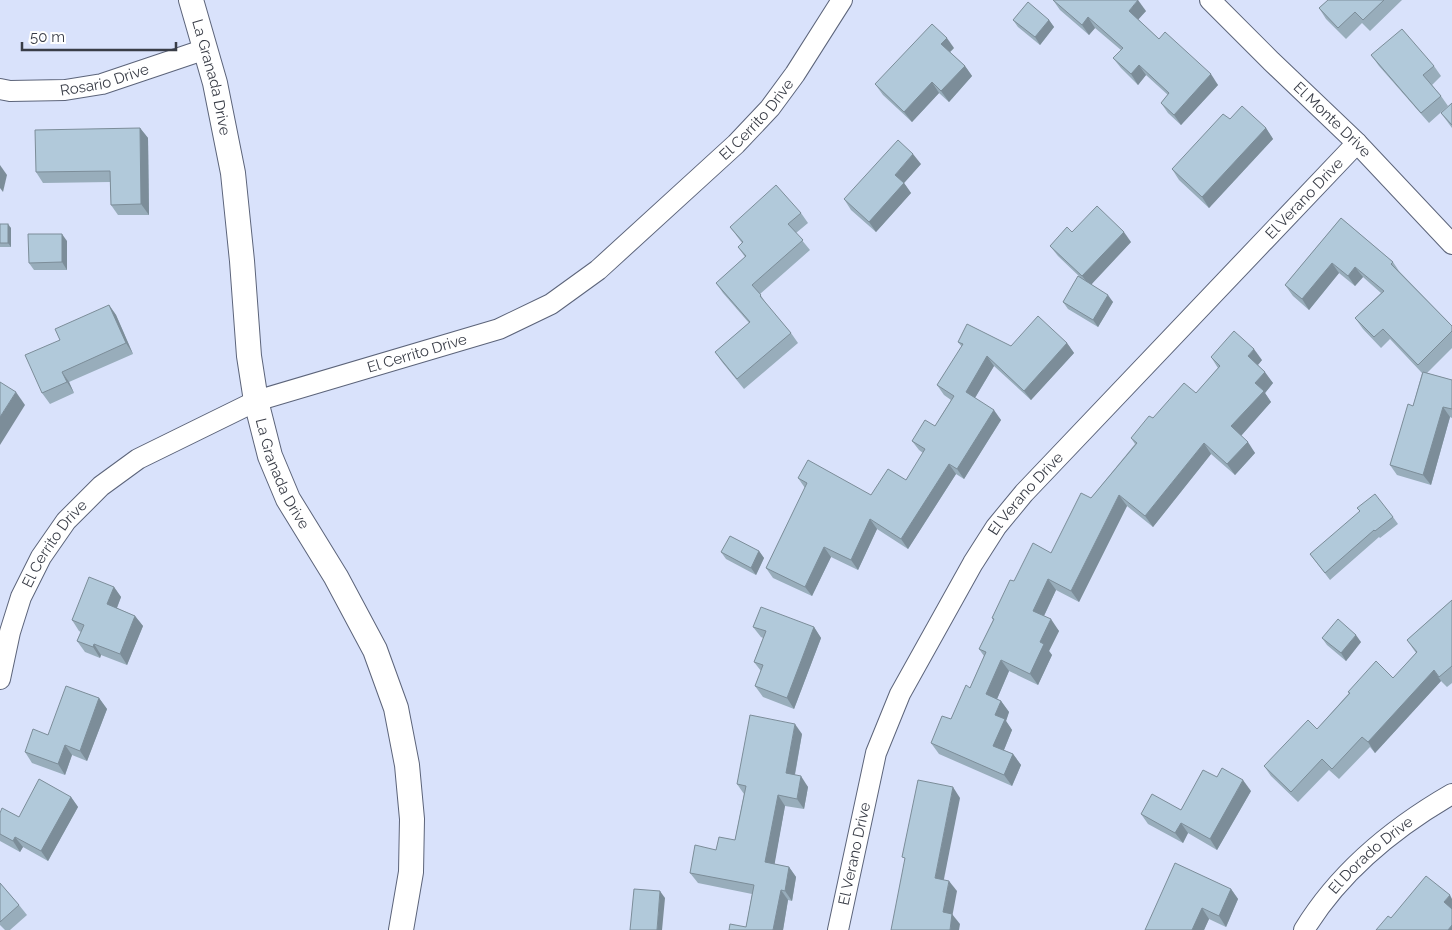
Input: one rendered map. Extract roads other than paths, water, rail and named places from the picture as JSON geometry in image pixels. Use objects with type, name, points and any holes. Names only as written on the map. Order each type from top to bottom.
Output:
[{"type":"street","name":"La Granada Drive","points":[[191,0],[215,83],[232,173],[242,262],[249,356],[256,401],[270,456],[288,499],[336,577],[375,650],[396,708],[407,765],[412,819],[411,872],[401,930]]},
{"type":"street","name":"El Cerrito Drive","points":[[0,679],[10,632],[21,597],[41,557],[66,521],[101,486],[138,459],[256,401],[499,330],[551,304],[598,270],[736,144],[775,101],[795,74],[842,0]]},
{"type":"street","name":"El Monte Drive","points":[[1210,0],[1357,143],[1452,244]]},
{"type":"street","name":"Rosario Drive","points":[[0,89],[10,91],[65,90],[102,84],[206,49]]},
{"type":"street","name":"El Verano Drive","points":[[838,930],[876,753],[900,694],[973,563],[996,527],[1024,493],[1357,143]]},
{"type":"street","name":"El Dorado Drive","points":[[1304,930],[1348,873],[1387,837],[1452,794]]}]
